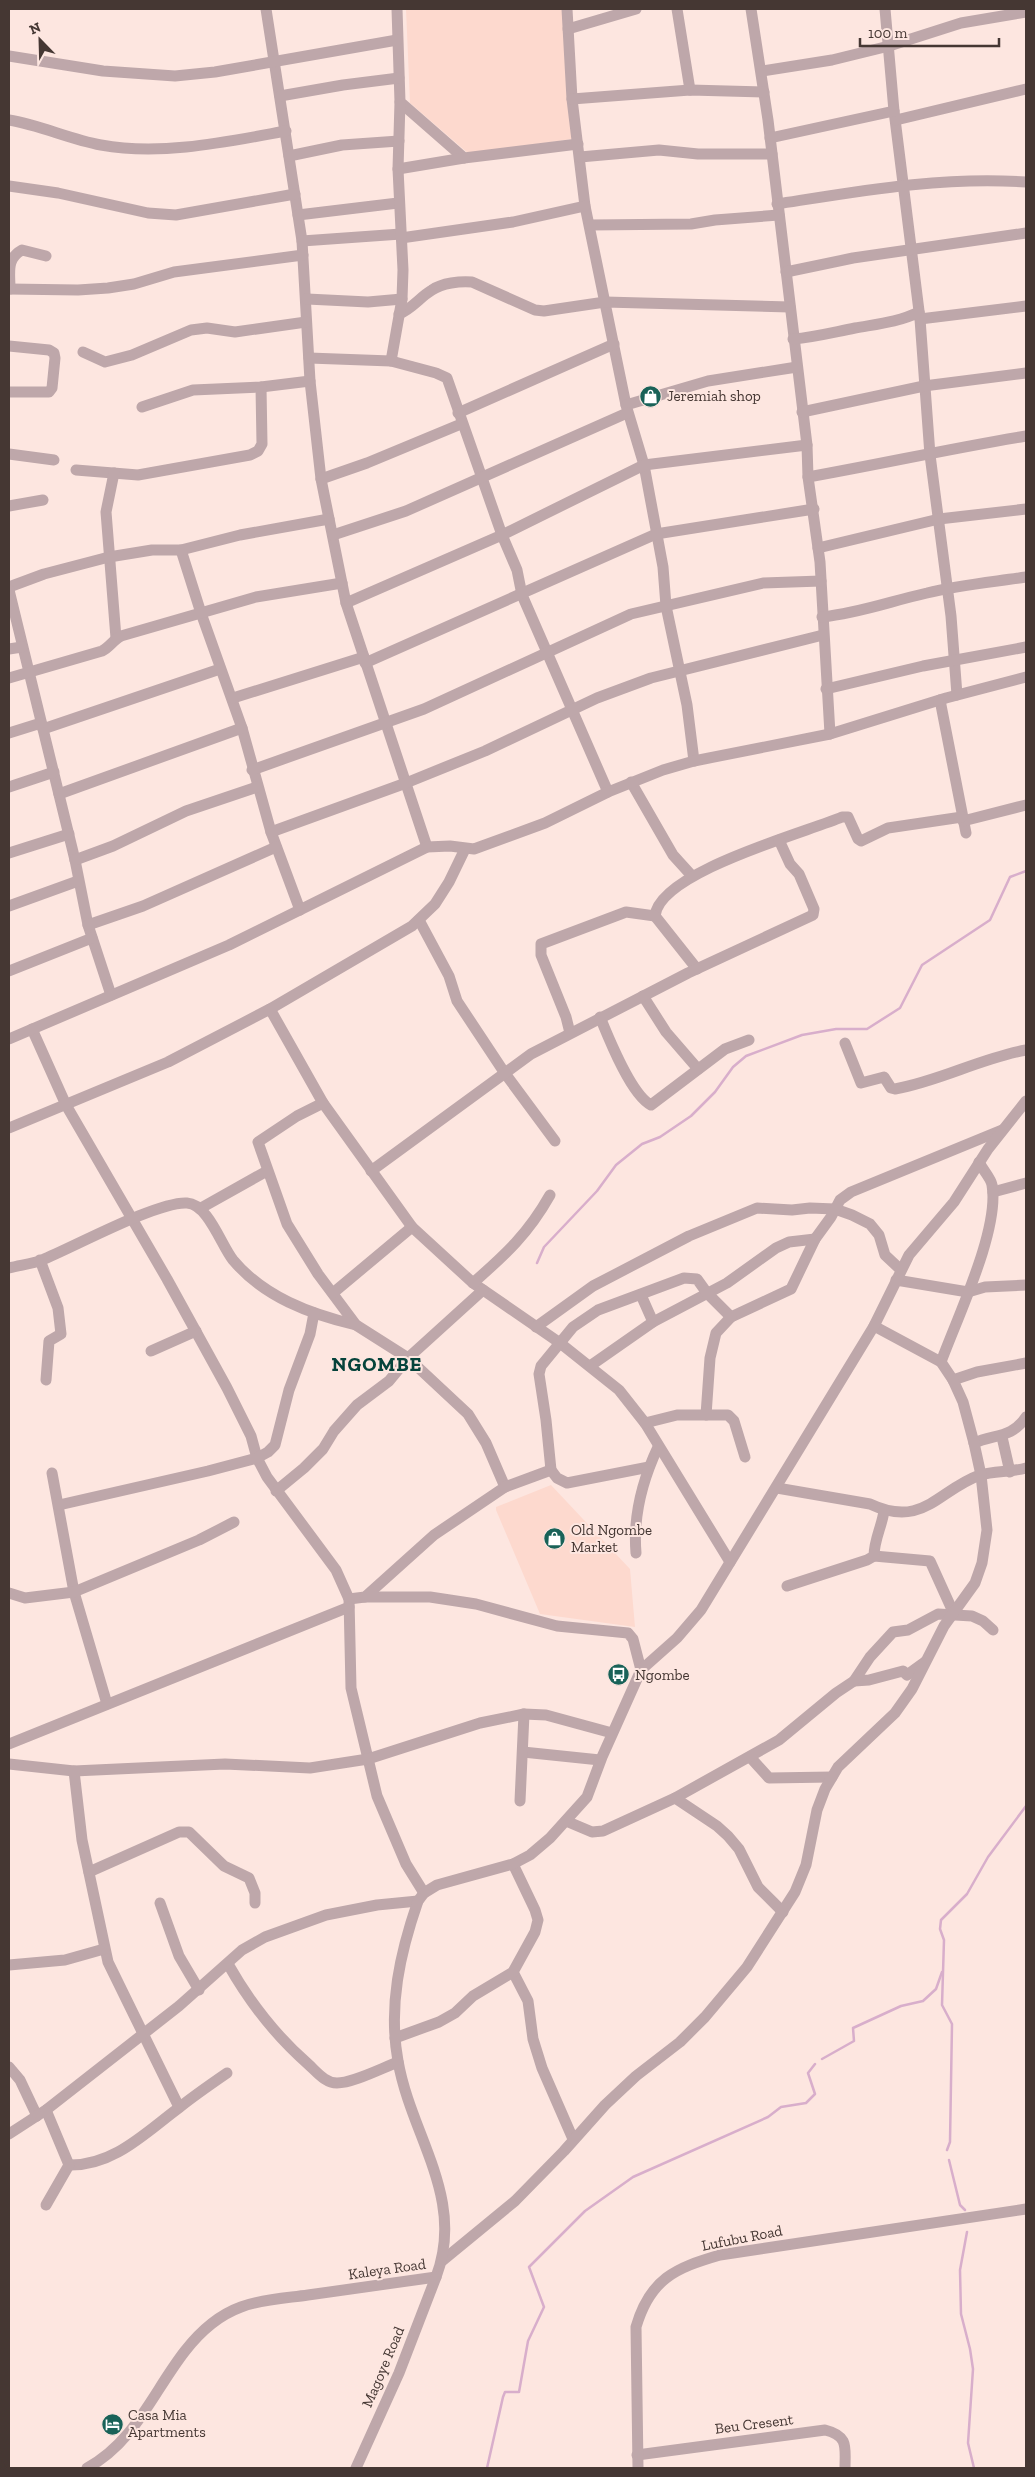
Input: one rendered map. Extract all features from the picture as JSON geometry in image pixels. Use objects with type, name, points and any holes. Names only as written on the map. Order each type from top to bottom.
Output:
[{"type":"street","points":[[266,9],[302,241],[307,299],[306,322],[310,381],[321,479],[346,603],[427,847]]},
{"type":"street","points":[[391,361],[402,299],[401,236],[398,203],[400,102],[397,9]]},
{"type":"street","points":[[567,9],[572,99],[585,206],[606,302],[626,409],[644,465],[663,568],[666,606],[687,705],[694,761]]},
{"type":"street","points":[[568,28],[636,9]]},
{"type":"street","points":[[677,9],[690,90]]},
{"type":"street","points":[[751,9],[762,70],[807,445],[808,477],[814,510],[821,581],[830,734]]},
{"type":"street","points":[[885,9],[895,116],[920,316],[930,454],[955,660],[957,695]]},
{"type":"street","points":[[762,70],[832,60],[889,46],[961,23],[1026,12]]},
{"type":"street","points":[[9,56],[103,71],[174,76],[215,72],[397,40]]},
{"type":"street","points":[[280,96],[399,78]]},
{"type":"street","points":[[770,138],[895,116],[1026,89]]},
{"type":"street","points":[[572,99],[690,90],[764,92]]},
{"type":"street","points":[[400,102],[464,158]]},
{"type":"street","points":[[9,120],[23,122],[83,142],[132,149],[232,140],[286,131]]},
{"type":"street","points":[[288,156],[342,145],[399,141]]},
{"type":"street","points":[[398,169],[464,158],[578,144]]},
{"type":"street","points":[[580,157],[659,150],[698,154],[772,154]]},
{"type":"street","points":[[590,225],[690,224],[778,210],[903,186],[968,180],[1026,182]]},
{"type":"street","points":[[9,186],[58,193],[148,213],[176,215],[295,194]]},
{"type":"street","points":[[298,215],[398,203]]},
{"type":"street","points":[[302,241],[401,236],[513,222],[585,206]]},
{"type":"street","points":[[786,272],[912,250],[1026,234]]},
{"type":"street","points":[[46,256],[22,250],[14,254],[11,259],[9,289],[78,290],[108,288],[134,284],[174,272],[303,255]]},
{"type":"street","points":[[399,314],[410,310],[431,290],[463,282],[472,282],[535,310],[606,302],[790,307]]},
{"type":"street","points":[[307,299],[368,302],[402,299]]},
{"type":"street","points":[[794,339],[920,316],[1026,306]]},
{"type":"street","points":[[83,352],[104,362],[132,355],[191,330],[208,328],[235,332],[306,322]]},
{"type":"street","points":[[321,479],[367,463],[614,344]]},
{"type":"street","points":[[9,346],[49,350],[54,353],[52,388],[50,392],[9,392]]},
{"type":"street","points":[[309,358],[391,361],[444,376],[517,570],[522,595],[574,710],[608,792]]},
{"type":"street","points":[[333,535],[406,511],[482,478],[626,409],[708,381],[797,367]]},
{"type":"street","points":[[802,412],[924,386],[1026,373]]},
{"type":"street","points":[[142,407],[193,390],[261,387],[310,381]]},
{"type":"street","points":[[76,470],[138,475],[250,455],[258,450],[262,444],[261,387]]},
{"type":"street","points":[[808,477],[959,447],[1026,436]]},
{"type":"street","points":[[346,603],[502,534],[644,465],[807,445]]},
{"type":"street","points":[[9,454],[54,460]]},
{"type":"street","points":[[114,473],[106,512],[116,638]]},
{"type":"street","points":[[9,506],[43,500]]},
{"type":"street","points":[[818,548],[939,519],[1026,509]]},
{"type":"street","points":[[233,698],[364,660],[522,595],[656,534],[814,510]]},
{"type":"street","points":[[112,995],[88,925],[78,881],[76,860],[28,673],[9,588],[44,574],[109,557],[152,550],[181,550],[240,535],[329,519]]},
{"type":"street","points":[[181,550],[220,670],[233,698],[270,832],[300,910]]},
{"type":"street","points":[[822,617],[874,609],[896,600],[947,590],[1026,577]]},
{"type":"street","points":[[252,770],[433,705],[631,614],[763,583],[821,581]]},
{"type":"street","points":[[9,678],[102,651],[108,648],[116,638],[256,596],[342,583]]},
{"type":"street","points":[[270,832],[406,783],[484,751],[643,680],[823,635]]},
{"type":"street","points":[[9,649],[22,647]]},
{"type":"street","points":[[826,689],[955,660],[1026,647]]},
{"type":"street","points":[[9,733],[42,726],[220,670]]},
{"type":"street","points":[[9,1039],[229,945],[427,847],[450,846],[474,849],[545,823],[631,782],[694,761],[830,734],[957,695],[1026,677]]},
{"type":"street","points":[[940,700],[966,833]]},
{"type":"street","points":[[59,794],[242,728]]},
{"type":"street","points":[[9,787],[54,772]]},
{"type":"street","points":[[631,782],[673,855],[692,876]]},
{"type":"street","points":[[76,860],[113,846],[186,812],[257,787]]},
{"type":"street","points":[[655,916],[658,905],[668,894],[692,876],[779,840],[846,816],[861,841],[888,828],[962,819],[1026,805]]},
{"type":"street","points":[[9,853],[69,834]]},
{"type":"street","points":[[371,1171],[504,1072],[570,1033],[697,969],[813,915],[814,909],[799,874],[790,864],[779,840]]},
{"type":"street","points":[[88,925],[143,906],[276,847]]},
{"type":"street","points":[[9,1128],[168,1062],[270,1009],[419,920],[440,897],[464,849]]},
{"type":"street","points":[[9,906],[78,881]]},
{"type":"street","points":[[570,1033],[541,954],[541,944],[626,912],[655,916],[697,969]]},
{"type":"street","points":[[419,920],[449,976],[457,1001],[504,1072],[555,1141]]},
{"type":"street","points":[[9,971],[92,938]]},
{"type":"street","points":[[643,996],[666,1032],[698,1069]]},
{"type":"street","points":[[270,1009],[323,1103],[412,1227],[473,1283],[560,1343],[619,1390],[645,1423],[730,1562]]},
{"type":"street","points":[[600,1017],[622,1065],[649,1104],[655,1104],[725,1049],[749,1040]]},
{"type":"street","points":[[32,1029],[66,1105],[196,1331],[251,1436],[258,1458],[276,1491],[322,1548],[336,1570],[349,1603],[351,1688],[377,1796],[391,1833],[421,1897]]},
{"type":"street","points":[[845,1043],[861,1083],[884,1077],[891,1088],[928,1082],[980,1062],[1026,1050]]},
{"type":"street","points":[[9,2134],[42,2113],[199,1990],[242,1950],[265,1936],[326,1915],[421,1897],[438,1885],[512,1864],[530,1854],[550,1838],[587,1797],[600,1760],[641,1670],[676,1638],[701,1610],[874,1326],[898,1275],[915,1247],[935,1227],[954,1202],[979,1162],[1026,1101]]},
{"type":"street","points":[[323,1103],[259,1140],[258,1144],[287,1224],[302,1251],[356,1325]]},
{"type":"street","points":[[706,1415],[712,1344],[716,1332],[731,1317],[792,1288],[815,1239],[840,1200],[850,1192],[1003,1130]]},
{"type":"street","points":[[941,1362],[982,1256],[991,1215],[992,1183],[979,1162]]},
{"type":"street","points":[[201,1208],[267,1172]]},
{"type":"street","points":[[992,1192],[1026,1183]]},
{"type":"street","points":[[473,1283],[515,1246],[536,1221],[550,1195]]},
{"type":"street","points":[[9,1268],[40,1260],[132,1220],[178,1204],[187,1203],[201,1208],[226,1252],[256,1284],[279,1298],[314,1313],[356,1325],[408,1358],[468,1414],[486,1443],[505,1487]]},
{"type":"street","points":[[536,1327],[593,1286],[689,1236],[736,1215],[757,1208],[835,1209],[870,1224],[879,1235],[885,1255],[898,1275],[968,1292],[985,1287],[1026,1285]]},
{"type":"street","points":[[333,1293],[412,1227]]},
{"type":"street","points":[[590,1366],[653,1322],[727,1283],[776,1248],[789,1242],[815,1239]]},
{"type":"street","points":[[40,1260],[58,1308],[61,1334],[49,1341],[46,1380]]},
{"type":"street","points":[[649,1467],[567,1483],[557,1478],[550,1470],[546,1420],[539,1374],[541,1366],[573,1328],[598,1310],[684,1278],[697,1279],[706,1293],[731,1317]]},
{"type":"street","points":[[276,1491],[304,1468],[323,1449],[334,1431],[357,1405],[389,1381],[408,1358],[483,1290]]},
{"type":"street","points":[[641,1295],[653,1322]]},
{"type":"street","points":[[58,1505],[258,1458],[275,1445],[289,1390],[310,1334],[314,1313]]},
{"type":"street","points":[[442,2261],[515,2201],[564,2151],[604,2105],[636,2076],[680,2042],[705,2017],[747,1967],[795,1892],[806,1866],[817,1810],[832,1777],[838,1767],[895,1713],[912,1689],[944,1626],[975,1583],[982,1564],[986,1530],[981,1475],[963,1402],[953,1380],[941,1362],[874,1326]]},
{"type":"street","points":[[152,1351],[196,1331]]},
{"type":"street","points":[[953,1380],[977,1372],[1026,1363]]},
{"type":"street","points":[[645,1423],[677,1416],[706,1415],[732,1417],[745,1457]]},
{"type":"street","points":[[974,1443],[986,1438],[1002,1437],[1014,1429],[1026,1416]]},
{"type":"street","points":[[1002,1437],[1010,1472]]},
{"type":"street","points":[[636,1553],[635,1518],[649,1467],[658,1447]]},
{"type":"street","points":[[776,1488],[870,1504],[884,1511],[896,1513],[918,1510],[981,1475],[1026,1468]]},
{"type":"street","points":[[365,1597],[434,1536],[505,1487],[550,1470]]},
{"type":"street","points":[[52,1474],[74,1592],[107,1704]]},
{"type":"street","points":[[874,1556],[874,1546],[881,1529],[884,1511]]},
{"type":"street","points":[[9,1593],[24,1598],[74,1592],[199,1540],[234,1522]]},
{"type":"street","points":[[787,1586],[874,1556],[930,1560],[954,1614]]},
{"type":"street","points":[[9,1744],[365,1597],[430,1597],[476,1604],[557,1626],[628,1633],[633,1639],[641,1670]]},
{"type":"street","points":[[854,1682],[870,1657],[893,1632],[908,1630],[938,1614],[972,1616],[983,1621],[993,1630]]},
{"type":"street","points":[[566,1821],[592,1832],[603,1831],[651,1811],[779,1740],[836,1693],[854,1682],[903,1671],[907,1675],[928,1660]]},
{"type":"street","points":[[9,1764],[74,1771],[225,1764],[310,1768],[368,1759],[480,1723],[524,1714],[546,1715],[612,1733]]},
{"type":"street","points":[[520,1801],[524,1714]]},
{"type":"street","points":[[523,1752],[600,1760]]},
{"type":"street","points":[[750,1757],[769,1778],[832,1777]]},
{"type":"street","points":[[74,1771],[82,1840],[104,1948],[114,1979],[179,2107]]},
{"type":"street","points":[[675,1798],[717,1826],[728,1836],[739,1849],[758,1887],[783,1912]]},
{"type":"street","points":[[89,1872],[178,1832],[188,1832],[224,1866],[249,1878],[255,1893],[255,1903]]},
{"type":"street","points":[[395,2038],[439,2022],[455,2013],[473,1996],[513,1972],[535,1932],[538,1920],[536,1910],[512,1864]]},
{"type":"street","name":"Kaleya Road","points":[[87,2468],[110,2454],[126,2438],[186,2350],[199,2335],[228,2314],[241,2307],[269,2301],[436,2278],[442,2261],[445,2209],[435,2167],[407,2097],[398,2062],[395,2038],[395,1994],[399,1966],[421,1897]]},
{"type":"street","points":[[160,1903],[178,1956],[199,1990]]},
{"type":"street","points":[[9,1965],[65,1960],[104,1948]]},
{"type":"street","points":[[228,1964],[264,2020],[289,2047],[327,2080],[338,2083],[398,2062]]},
{"type":"street","points":[[513,1972],[528,2001],[537,2054],[573,2139]]},
{"type":"street","points":[[9,2067],[42,2113],[69,2165]]},
{"type":"street","points":[[69,2165],[85,2165],[106,2159],[126,2148],[227,2073]]},
{"type":"street","points":[[46,2205],[69,2165]]},
{"type":"street","name":"Lufubu Road","points":[[638,2468],[636,2327],[642,2307],[655,2286],[672,2273],[720,2255],[1026,2209]]},
{"type":"street","name":"Magoye Road","points":[[356,2468],[399,2372],[436,2278]]},
{"type":"street","name":"Beu Cresent","points":[[638,2455],[825,2430],[838,2433],[845,2442],[845,2468]]},
{"type":"shaded area","points":[[406,9],[563,9],[572,139],[469,154],[410,103]]},
{"type":"shaded area","name":"Old Ngombe Market","points":[[551,1485],[630,1569],[635,1627],[540,1614],[496,1507]]},
{"type":"waterway","points":[[537,1263],[544,1247],[597,1191],[616,1165],[642,1144],[660,1137],[691,1116],[715,1092],[733,1067],[746,1056],[802,1035],[836,1029],[867,1029],[900,1008],[922,965],[990,920],[1010,877],[1026,871]]},
{"type":"waterway","points":[[947,2150],[950,2142],[952,2024],[942,2005],[944,1940],[940,1929],[941,1920],[967,1894],[988,1857],[1026,1806]]},
{"type":"waterway","points":[[822,2059],[854,2041],[853,2028],[901,2006],[923,2001],[936,1989],[942,1972]]},
{"type":"waterway","points":[[487,2468],[503,2397],[505,2392],[519,2392],[528,2341],[544,2307],[529,2267],[585,2211],[633,2177],[768,2117],[781,2107],[806,2103],[815,2094],[808,2073],[815,2064]]},
{"type":"waterway","points":[[949,2160],[960,2205],[965,2210]]},
{"type":"waterway","points":[[967,2232],[960,2270],[961,2314],[973,2369],[968,2443],[974,2468]]},
{"type":"place","name":"Jeremiah shop","points":[[651,396]]},
{"type":"place","name":"Old Ngombe Market","points":[[555,1539]]},
{"type":"place","name":"Ngombe","points":[[619,1675]]},
{"type":"place","name":"Casa Mia Apartments","points":[[112,2424]]},
{"type":"district","name":"NGOMBE","points":[[377,1364]]}]
